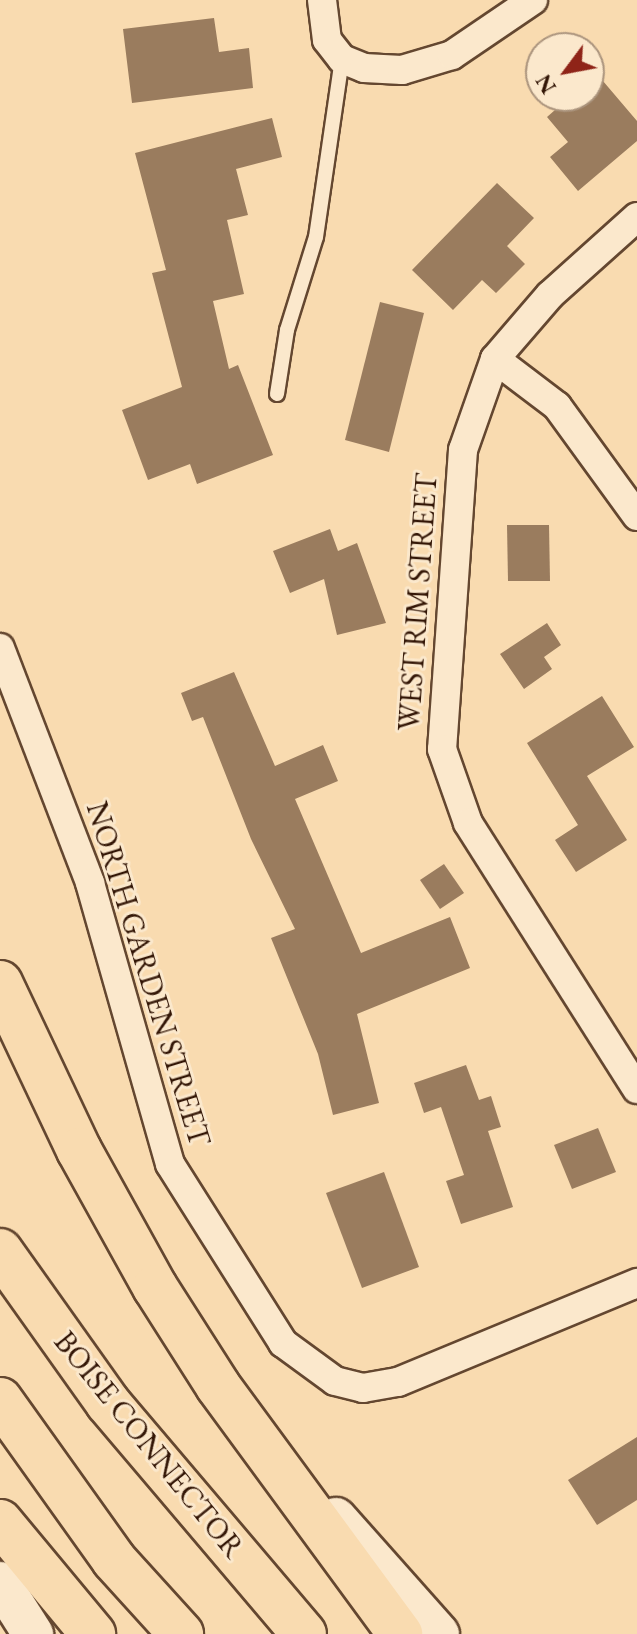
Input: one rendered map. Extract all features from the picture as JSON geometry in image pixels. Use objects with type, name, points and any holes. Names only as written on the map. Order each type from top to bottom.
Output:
[{"type":"main road","points":[[0,983],[79,1150],[155,1287],[218,1386],[400,1634]]},
{"type":"main road","name":"BOISE CONNECTOR","points":[[0,1251],[108,1403],[304,1634]]},
{"type":"main road","points":[[218,1386],[439,1634]]},
{"type":"main road","points":[[0,1400],[114,1560],[181,1634]]},
{"type":"main road","points":[[0,1522],[93,1634]]},
{"type":"main road","points":[[0,1582],[33,1634]]},
{"type":"street","points":[[322,0],[327,40],[342,59],[364,68],[402,70],[452,55],[533,0]]},
{"type":"street","points":[[637,217],[550,295],[495,359],[557,406],[637,516]]},
{"type":"street","name":"WEST RIM STREET","points":[[495,359],[463,450],[442,749],[468,823],[637,1089]]},
{"type":"street","name":"NORTH GARDEN STREET","points":[[0,648],[90,883],[170,1164],[283,1343],[335,1381],[363,1388],[398,1382],[637,1283]]},
{"type":"lane","points":[[277,394],[287,330],[316,237],[342,59]]},
{"type":"building","points":[[214,18],[219,52],[249,48],[253,88],[132,103],[123,29]]},
{"type":"building","points":[[605,83],[637,121],[637,141],[578,191],[550,157],[568,142],[547,117],[553,112],[605,112]]},
{"type":"building","points":[[272,118],[282,157],[236,169],[248,215],[227,220],[244,294],[213,301],[229,369],[238,365],[273,455],[197,484],[190,464],[148,480],[122,410],[182,387],[152,273],[166,270],[135,153]]},
{"type":"building","points":[[497,183],[534,218],[507,246],[525,264],[496,293],[482,280],[453,310],[412,270]]},
{"type":"building","points":[[380,302],[424,313],[389,452],[345,440]]},
{"type":"building","points":[[507,525],[549,525],[550,581],[508,581]]},
{"type":"building","points":[[330,529],[338,551],[357,543],[386,623],[337,635],[324,579],[290,593],[273,551]]},
{"type":"building","points":[[547,623],[561,645],[544,657],[552,669],[524,689],[500,654]]},
{"type":"building","points":[[234,672],[275,766],[323,745],[338,781],[295,799],[361,953],[450,917],[470,968],[357,1014],[379,1103],[333,1115],[318,1054],[271,938],[295,929],[251,839],[203,717],[192,721],[181,693]]},
{"type":"building","points":[[602,696],[634,747],[587,776],[627,840],[576,872],[555,840],[578,825],[527,743]]},
{"type":"building","points":[[444,864],[464,893],[440,909],[420,880]]},
{"type":"building","points":[[466,1065],[479,1100],[491,1096],[501,1127],[488,1131],[513,1207],[461,1224],[446,1181],[464,1175],[441,1107],[424,1113],[414,1083]]},
{"type":"building","points":[[598,1128],[616,1172],[572,1189],[554,1145]]},
{"type":"building","points":[[384,1172],[419,1267],[362,1288],[326,1193]]},
{"type":"building","points":[[637,1437],[637,1500],[597,1525],[568,1480]]}]
